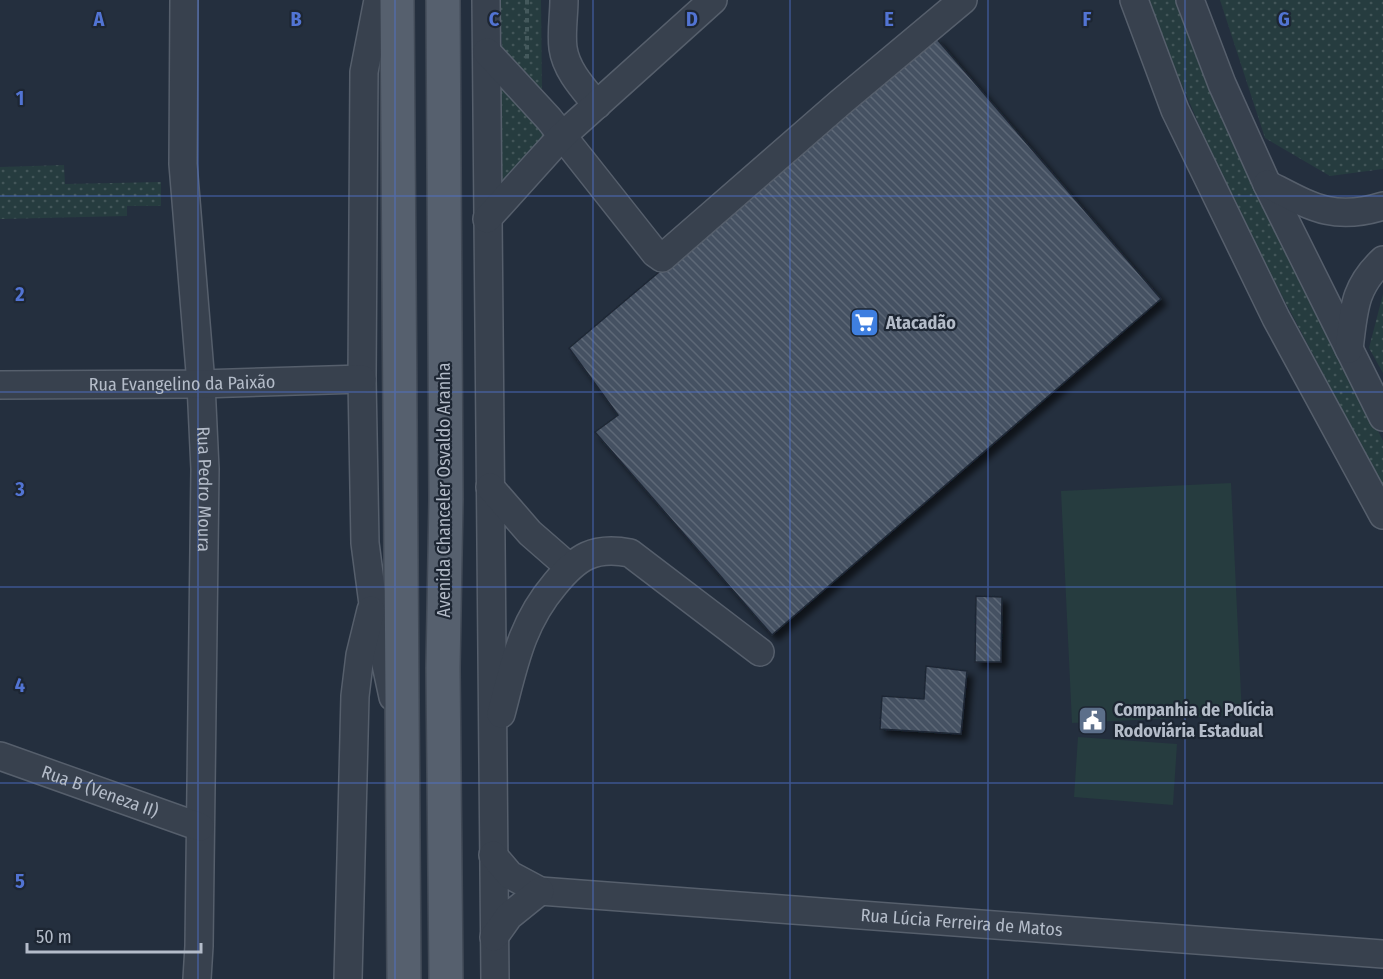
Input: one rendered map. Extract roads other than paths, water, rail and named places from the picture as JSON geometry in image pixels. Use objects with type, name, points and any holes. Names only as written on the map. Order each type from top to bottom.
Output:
[{"type":"main road","points":[[397,0],[404,979]]},
{"type":"main road","name":"Avenida Chanceler Osvaldo Aranha","points":[[443,0],[446,499],[442,668],[446,979]]},
{"type":"street","name":"Rua Pedro Moura","points":[[184,0],[183,164],[201,384],[205,481],[197,979]]},
{"type":"street","points":[[378,0],[364,72],[362,379],[365,543],[373,604],[404,750]]},
{"type":"street","points":[[486,0],[495,979]]},
{"type":"street","points":[[564,0],[563,47],[566,59],[572,74],[597,105]]},
{"type":"street","points":[[487,219],[562,136],[713,0]]},
{"type":"street","points":[[487,52],[562,136],[658,257],[665,257],[841,102],[963,0]]},
{"type":"street","points":[[1134,0],[1175,110],[1276,318],[1383,515]]},
{"type":"street","points":[[1191,0],[1222,84],[1267,184],[1383,417]]},
{"type":"street","points":[[1267,184],[1316,209],[1345,214],[1383,206]]},
{"type":"street","points":[[1349,349],[1355,300],[1364,282],[1383,260]]},
{"type":"street","name":"Rua Evangelino da Paixão","points":[[0,385],[201,384],[362,379]]},
{"type":"street","points":[[490,487],[530,533],[569,567]]},
{"type":"street","points":[[492,745],[531,616],[569,567],[596,552],[613,550],[630,553],[760,652]]},
{"type":"street","points":[[348,979],[355,696],[360,655],[373,604]]},
{"type":"street","name":"Rua B (Veneza II)","points":[[0,756],[200,827]]},
{"type":"street","points":[[493,855],[510,875],[540,891],[509,916],[494,937]]},
{"type":"street","name":"Rua Lúcia Ferreira de Matos","points":[[540,891],[1383,954]]},
{"type":"place","name":"Atacadão","points":[[865,323]]},
{"type":"place","name":"Companhia de Polícia Rodoviária Estadual","points":[[1093,720]]}]
